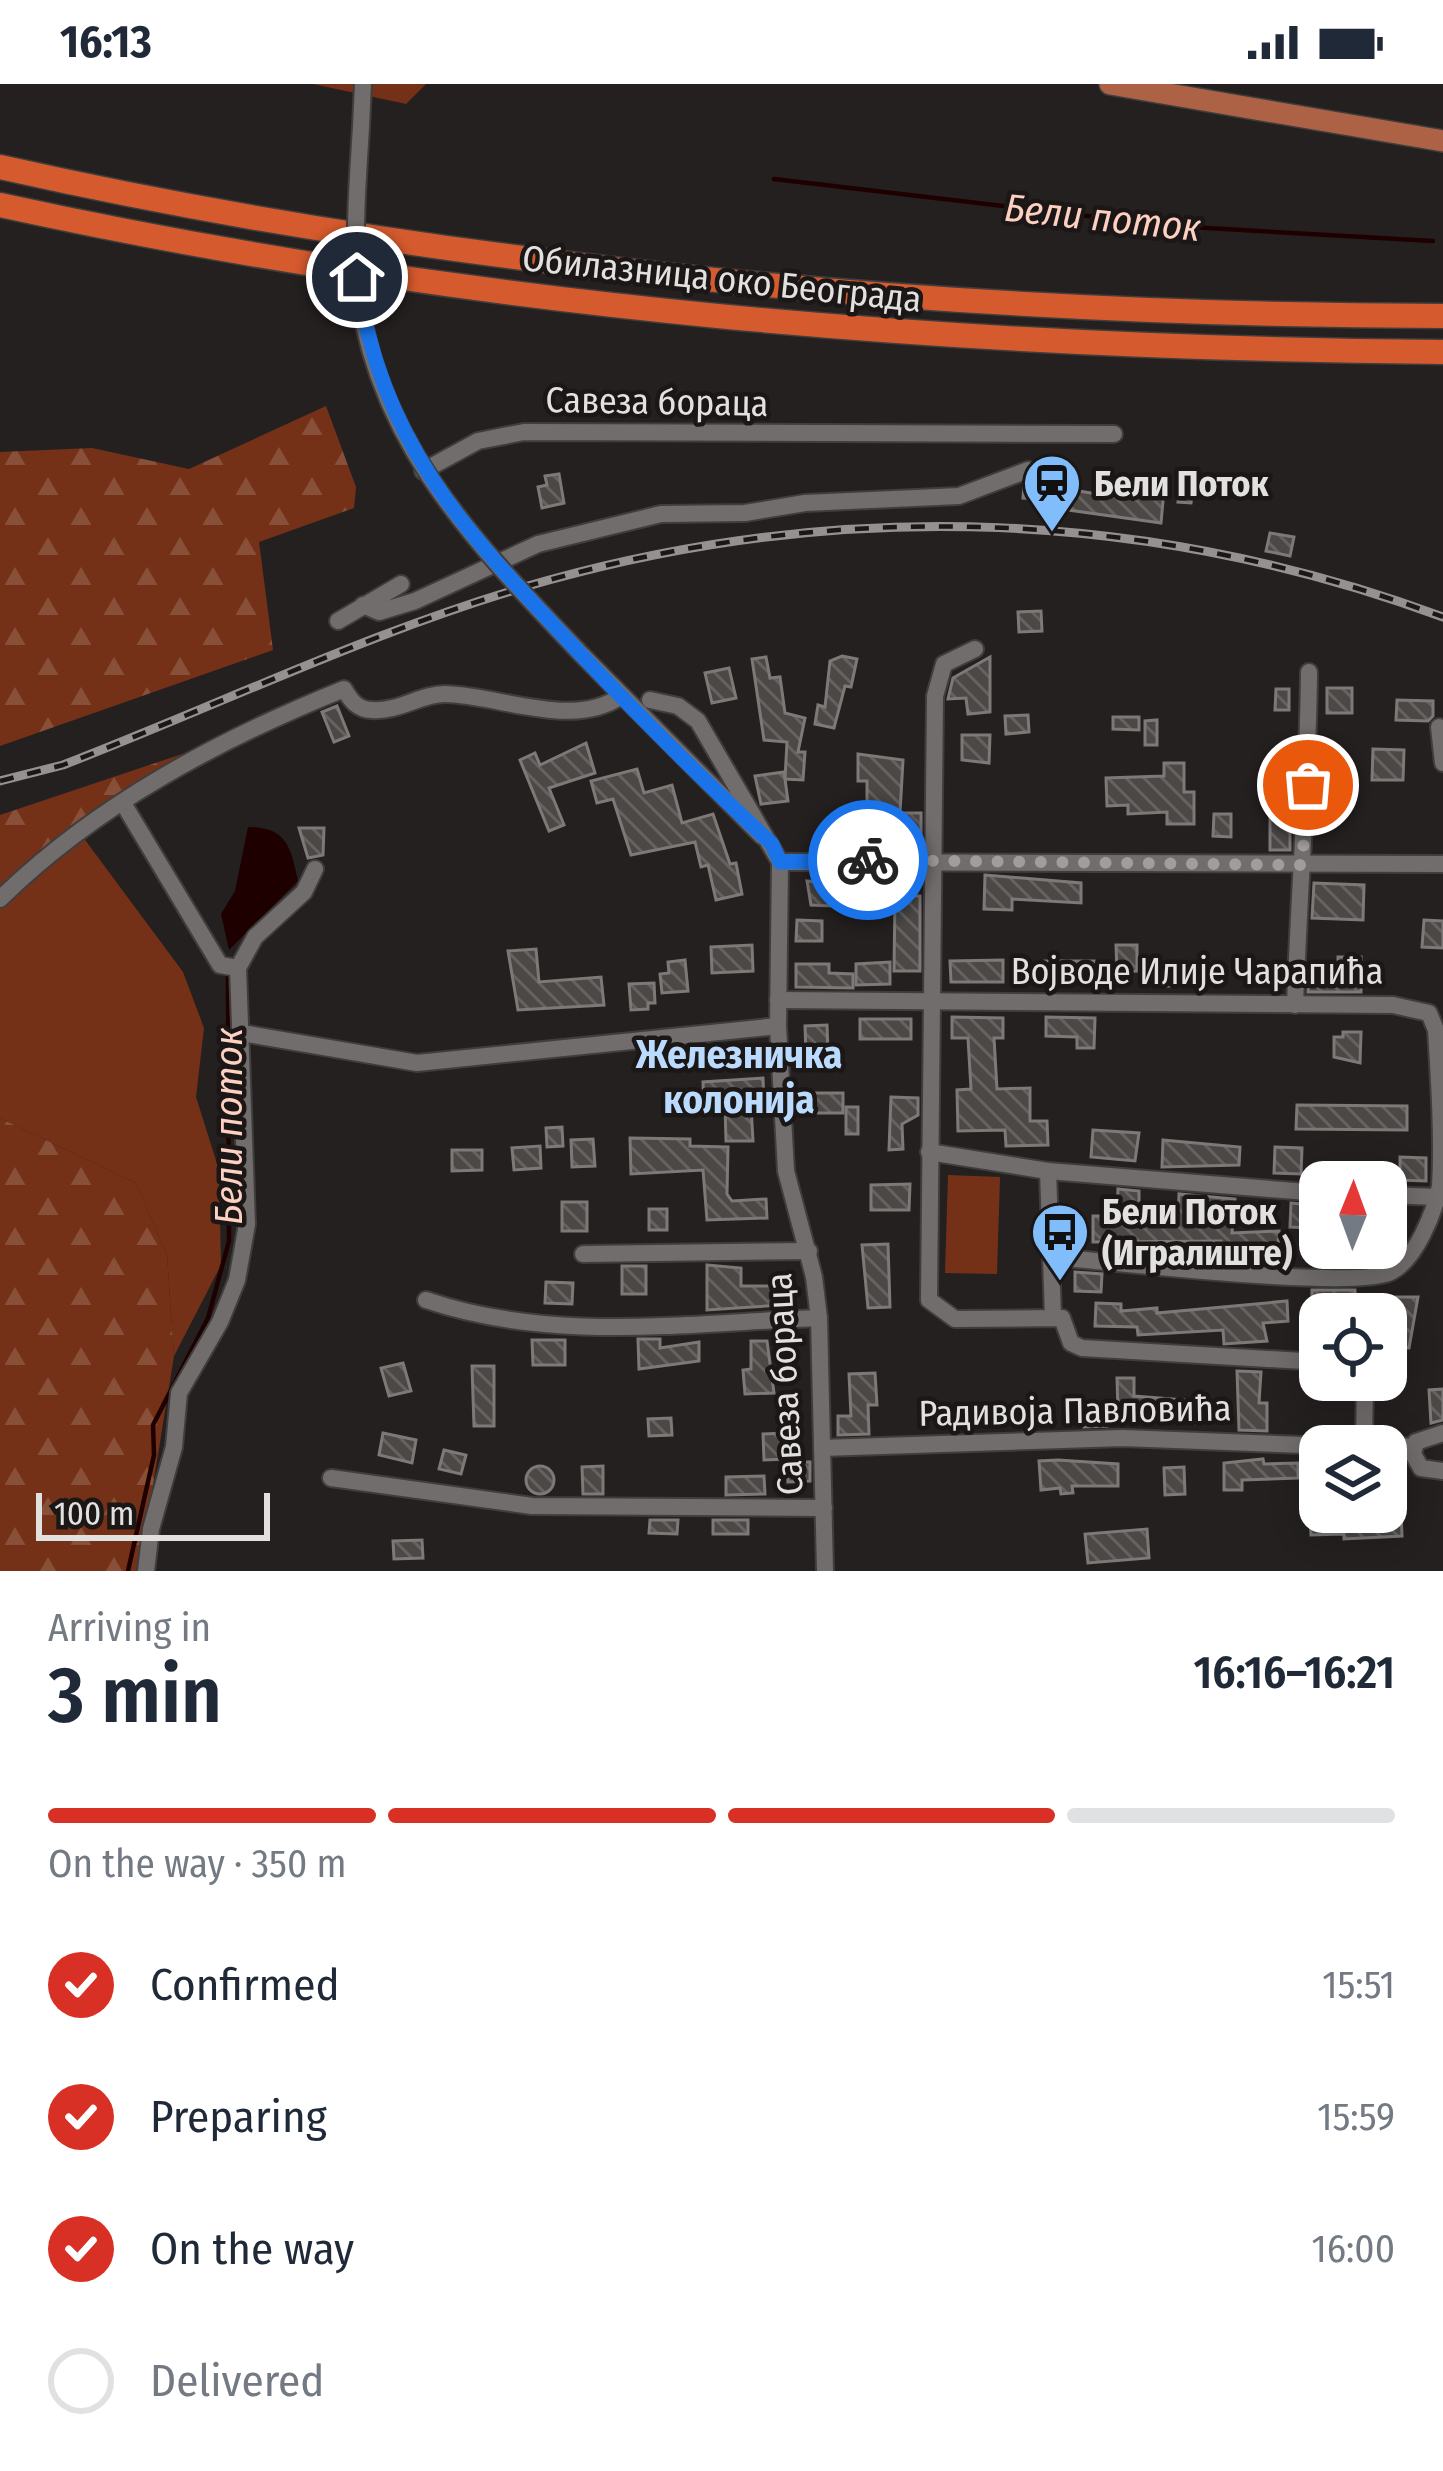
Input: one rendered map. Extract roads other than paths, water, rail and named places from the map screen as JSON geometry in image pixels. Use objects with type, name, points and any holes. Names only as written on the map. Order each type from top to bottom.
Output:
[{"type":"highway","name":"Обилазница око Београда","points":[[0,167],[158,199],[455,247],[730,279],[1123,309],[1443,316]]},
{"type":"highway","name":"Обилазница око Београда","points":[[0,205],[308,262],[686,314],[1096,346],[1443,352]]},
{"type":"main road","points":[[1110,84],[1443,141]]},
{"type":"street","name":"Савеза бораца","points":[[363,84],[356,226],[364,317],[390,405],[423,471],[473,540],[621,696],[768,840]]},
{"type":"street","name":"Савеза бораца","points":[[423,471],[463,448],[510,434],[1114,434]]},
{"type":"street","points":[[364,605],[380,612],[416,601],[538,544],[661,514],[745,513],[805,503],[959,496],[1028,470]]},
{"type":"street","points":[[338,621],[401,584]]},
{"type":"street","points":[[975,649],[944,664],[937,680],[927,1294],[933,1305],[955,1319],[1053,1317],[1067,1323],[1076,1347],[1299,1360]]},
{"type":"street","points":[[1294,1005],[1309,672]]},
{"type":"street","points":[[0,898],[37,862],[237,733],[344,688],[353,703],[372,710],[441,694],[555,708],[604,706],[621,696]]},
{"type":"street","name":"Савеза бораца","points":[[650,700],[678,706],[698,721],[780,862],[778,1026],[786,1171],[808,1251],[819,1318],[825,1571]]},
{"type":"street","points":[[1438,728],[1443,763]]},
{"type":"street","points":[[123,803],[231,967],[242,1034],[247,1224],[241,1263],[220,1322],[179,1393],[174,1447],[151,1529],[146,1571]]},
{"type":"street","points":[[780,862],[1443,864]]},
{"type":"street","points":[[231,967],[255,937],[304,892],[315,869]]},
{"type":"street","name":"Војводе Илије Чарапића","points":[[778,1000],[1393,1005],[1429,1013],[1435,1023],[1442,1173],[1437,1196],[1404,1261],[1394,1271],[1369,1278],[1052,1257]]},
{"type":"street","points":[[242,1034],[417,1063],[778,1026]]},
{"type":"street","points":[[929,1152],[1048,1171],[1299,1191]]},
{"type":"street","points":[[1048,1171],[1053,1317]]},
{"type":"street","points":[[1407,1195],[1437,1196]]},
{"type":"street","points":[[584,1254],[808,1251]]},
{"type":"street","points":[[427,1300],[480,1318],[554,1327],[819,1318]]},
{"type":"street","points":[[1407,1447],[1443,1433]]},
{"type":"street","name":"Радивоја Павловића","points":[[822,1448],[1123,1438],[1299,1445]]},
{"type":"street","points":[[1413,1447],[1421,1468],[1443,1472]]},
{"type":"street","points":[[332,1478],[532,1506],[824,1508]]},
{"type":"waterway","name":"Бели поток","points":[[774,179],[1172,226],[1433,241]]},
{"type":"waterway","name":"Бели поток","points":[[128,1571],[154,1455],[153,1425],[208,1318],[229,1241],[228,973]]},
{"type":"railway","points":[[0,781],[63,765],[364,642],[487,599],[661,554],[773,536],[886,527],[999,528],[1111,537],[1223,555],[1334,581],[1443,617]]},
{"type":"place","name":"Бели Поток","points":[[1052,534]]},
{"type":"place","name":"Бели Поток (Игралиште)","points":[[1060,1283]]},
{"type":"district","name":"Железничка колонија","points":[[739,1076]]}]
